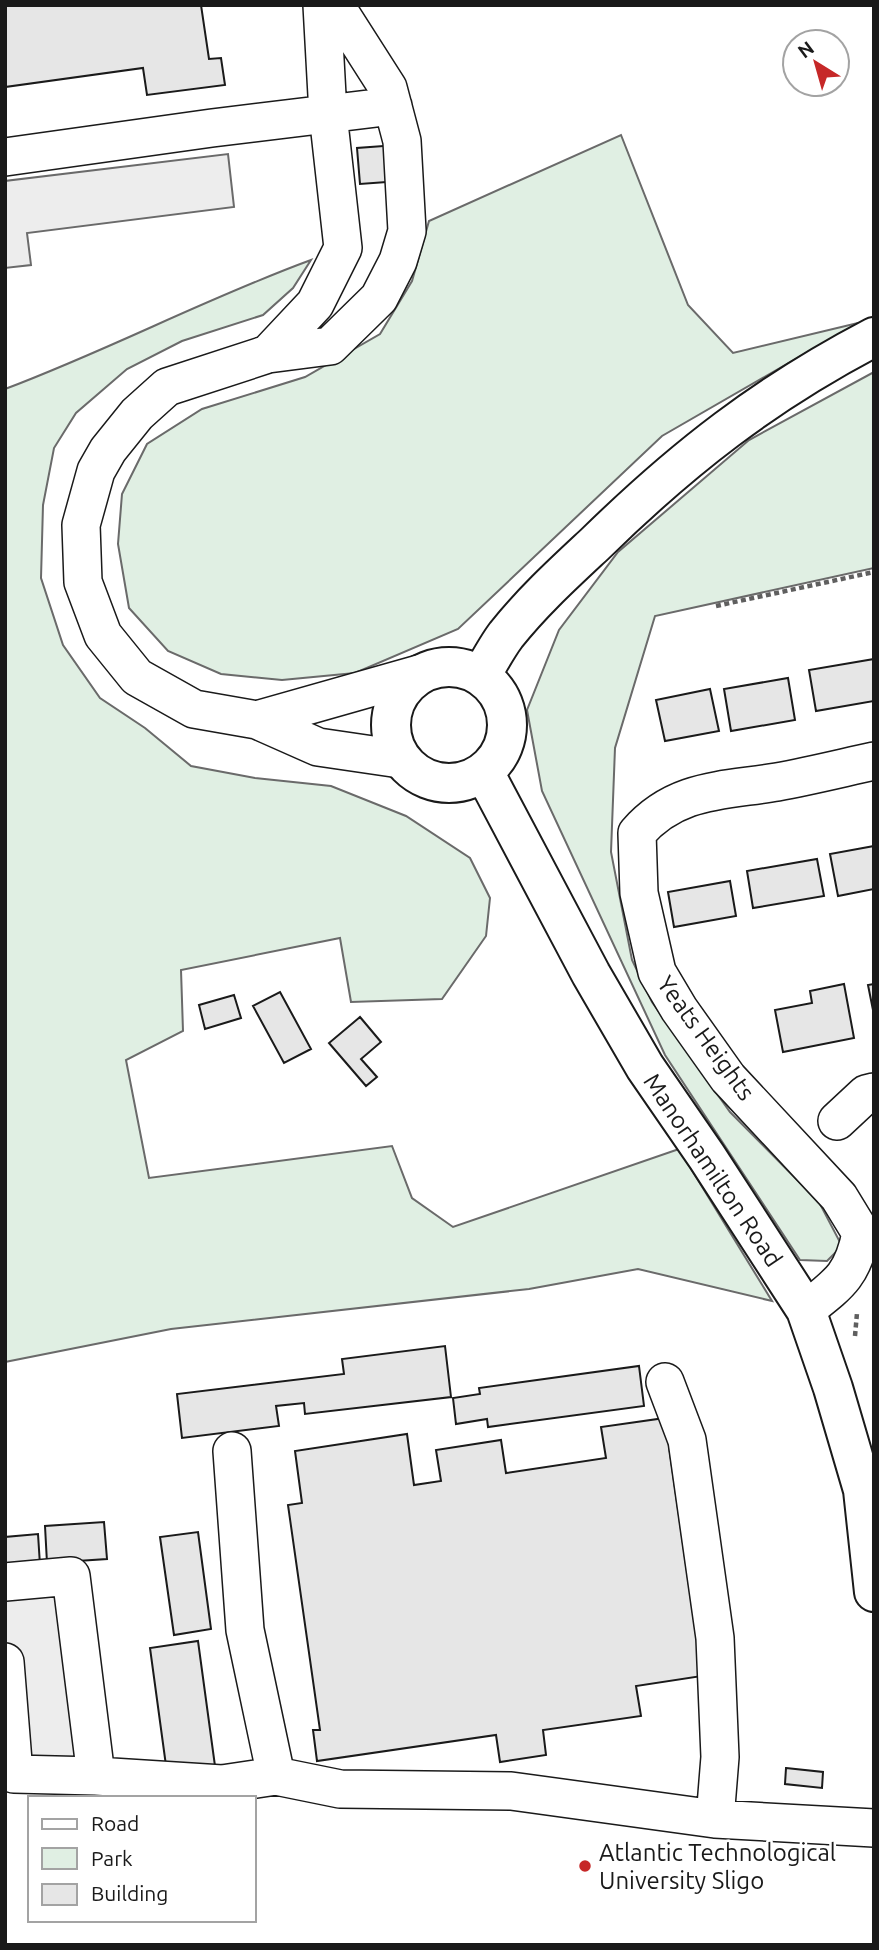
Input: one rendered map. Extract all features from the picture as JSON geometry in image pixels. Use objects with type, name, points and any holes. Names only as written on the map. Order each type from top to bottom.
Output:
[{"type":"highway","points":[[481,676],[505,637],[533,604],[668,474],[724,429],[788,385],[874,337]]},
{"type":"highway","points":[[434,668],[466,668],[495,688],[504,705],[508,723],[506,742],[497,759],[484,772],[467,781],[449,784],[430,781],[414,772],[400,759],[392,741],[390,722],[394,703],[404,687],[419,674],[434,668]]},
{"type":"highway","name":"Manorhamilton Road","points":[[484,772],[645,1068],[707,1157],[806,1310],[833,1388],[863,1490],[874,1592]]},
{"type":"street","points":[[268,354],[316,304],[343,248],[328,114],[322,5]]},
{"type":"street","points":[[335,5],[388,88],[402,141],[407,231],[398,261],[379,298],[330,346],[268,354],[166,387],[137,414],[108,450],[96,471],[81,525],[83,582],[103,635],[137,677],[194,709],[257,720],[318,747],[400,759]]},
{"type":"street","points":[[5,157],[212,128],[393,107]]},
{"type":"street","points":[[257,720],[419,674]]},
{"type":"street","name":"Yeats Heights","points":[[806,1310],[836,1286],[856,1259],[861,1233],[839,1197],[729,1078],[679,1009],[657,972],[639,893],[638,833],[648,821],[675,804],[712,790],[776,782],[874,761]]},
{"type":"street","points":[[837,1121],[866,1094],[874,1092]]},
{"type":"street","points":[[664,1382],[687,1440],[715,1638],[720,1756],[715,1819]]},
{"type":"street","points":[[232,1451],[245,1630],[276,1776]]},
{"type":"street","points":[[5,1581],[71,1577],[96,1776]]},
{"type":"street","points":[[5,1662],[14,1774],[222,1784],[276,1776],[340,1789],[511,1791],[715,1819],[874,1828]]},
{"type":"path","points":[[716,606],[874,572]]},
{"type":"green space","points":[[621,135],[688,305],[733,353],[858,323],[662,436],[458,629],[355,673],[282,680],[221,674],[168,651],[129,608],[118,544],[122,494],[147,444],[202,409],[305,377],[380,334],[412,281],[429,221]]},
{"type":"green space","points":[[311,260],[293,288],[263,315],[182,341],[127,369],[76,413],[54,448],[43,505],[41,578],[63,645],[100,698],[145,728],[191,766],[255,778],[331,786],[406,816],[470,858],[490,898],[486,936],[442,999],[351,1002],[340,938],[181,970],[183,1031],[126,1060],[149,1178],[392,1146],[412,1198],[453,1227],[679,1149],[772,1301],[638,1269],[529,1289],[171,1329],[5,1362],[5,389]]},
{"type":"green space","points":[[874,372],[874,568],[655,616],[615,748],[611,852],[632,960],[652,1002],[730,1112],[819,1202],[842,1246],[827,1261],[800,1260],[665,1055],[542,791],[527,710],[559,630],[618,552],[749,440]]},
{"type":"shaded area","points":[[228,154],[234,207],[27,233],[31,265],[5,268],[5,181]]},
{"type":"shaded area","points":[[82,1568],[99,1790],[5,1787],[5,1572]]},
{"type":"building","points":[[5,5],[201,5],[209,59],[221,58],[225,85],[147,95],[143,68],[5,87]]},
{"type":"building","points":[[397,145],[400,181],[360,184],[357,148]]},
{"type":"building","points":[[874,659],[874,701],[816,711],[809,670]]},
{"type":"building","points":[[788,678],[795,720],[731,731],[724,689]]},
{"type":"building","points":[[710,689],[719,731],[665,741],[656,700]]},
{"type":"building","points":[[874,846],[874,889],[838,896],[830,854]]},
{"type":"building","points":[[817,859],[824,896],[753,908],[747,871]]},
{"type":"building","points":[[730,881],[736,916],[674,927],[668,892]]},
{"type":"building","points":[[844,984],[854,1038],[783,1052],[775,1010],[812,1003],[810,991]]},
{"type":"building","points":[[874,984],[874,1015],[868,985]]},
{"type":"building","points":[[280,992],[311,1049],[284,1063],[253,1006]]},
{"type":"building","points":[[234,995],[241,1018],[205,1029],[199,1005]]},
{"type":"building","points":[[360,1017],[381,1042],[361,1059],[377,1077],[366,1086],[329,1043]]},
{"type":"building","points":[[445,1346],[451,1397],[305,1414],[304,1403],[276,1406],[279,1426],[182,1438],[177,1394],[344,1374],[342,1359]]},
{"type":"building","points":[[639,1366],[644,1406],[488,1427],[487,1419],[456,1424],[453,1398],[480,1394],[479,1388]]},
{"type":"building","points":[[665,1418],[702,1676],[636,1686],[641,1716],[543,1730],[546,1755],[500,1762],[496,1735],[317,1761],[313,1730],[320,1730],[288,1505],[302,1503],[295,1451],[407,1434],[414,1485],[441,1481],[436,1450],[501,1440],[506,1473],[606,1458],[601,1427]]},
{"type":"building","points":[[104,1522],[107,1559],[47,1563],[45,1526]]},
{"type":"building","points":[[198,1532],[211,1629],[174,1635],[160,1537]]},
{"type":"building","points":[[38,1534],[40,1565],[6,1568],[5,1537]]},
{"type":"building","points":[[198,1641],[215,1766],[167,1773],[150,1648]]},
{"type":"building","points":[[786,1768],[823,1772],[822,1788],[785,1784]]},
{"type":"place","name":"Atlantic Technological University Sligo","points":[[585,1866]]}]
